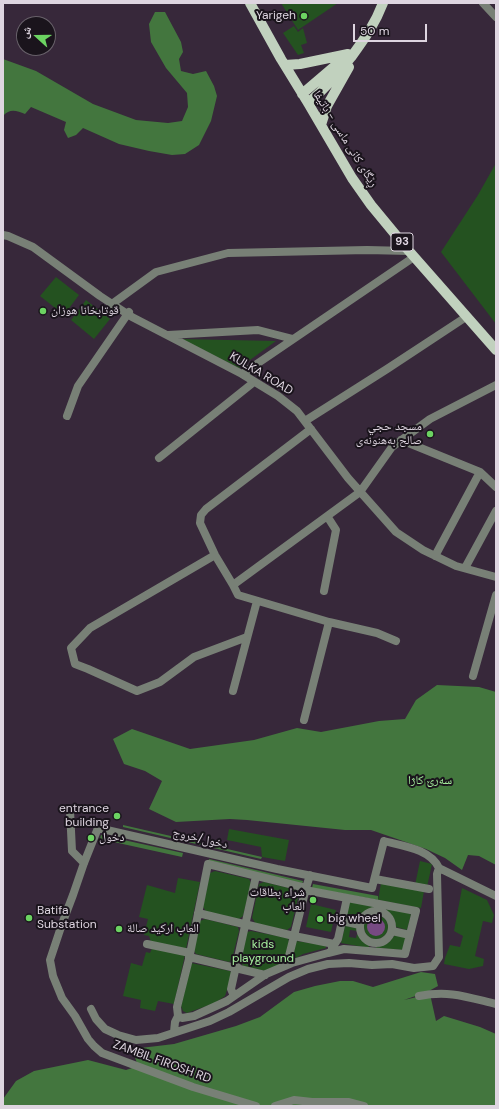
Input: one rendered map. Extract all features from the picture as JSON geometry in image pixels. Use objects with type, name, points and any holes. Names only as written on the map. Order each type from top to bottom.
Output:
[{"type":"main road","name":"ڕێگای کانی ماسی - باتيفا","points":[[250,3],[285,66],[352,178],[371,205],[411,254],[496,350]]},
{"type":"main road","points":[[302,94],[350,54],[368,35],[383,3]]},
{"type":"main road","points":[[285,66],[350,54]]},
{"type":"main road","points":[[308,104],[327,86],[350,54]]},
{"type":"main road","points":[[321,124],[327,106],[353,59],[350,54]]},
{"type":"street","points":[[483,3],[496,17]]},
{"type":"street","name":"KULKA ROAD","points":[[3,235],[33,247],[112,304],[166,335],[242,374],[278,396],[297,411],[305,420],[348,478],[396,532],[423,550],[456,566],[496,577]]},
{"type":"street","points":[[112,304],[156,272],[228,253],[367,250],[411,254]]},
{"type":"street","points":[[242,374],[411,254]]},
{"type":"street","points":[[67,416],[78,386],[128,313]]},
{"type":"street","points":[[305,420],[387,369],[466,317]]},
{"type":"street","points":[[166,335],[258,330],[293,339]]},
{"type":"street","points":[[158,458],[254,382]]},
{"type":"street","points":[[233,585],[360,492],[392,447],[401,440],[430,419],[496,385]]},
{"type":"street","points":[[311,429],[206,509],[200,515],[200,523],[215,555],[238,595],[329,622],[377,633],[396,641]]},
{"type":"street","points":[[401,440],[480,472],[496,487]]},
{"type":"street","points":[[435,556],[480,472]]},
{"type":"street","points":[[465,568],[496,511]]},
{"type":"street","points":[[324,591],[336,530],[327,516]]},
{"type":"street","points":[[215,555],[90,628],[71,648],[75,664],[137,690],[160,682],[194,658],[247,637]]},
{"type":"street","points":[[473,676],[496,595]]},
{"type":"street","points":[[233,691],[257,600]]},
{"type":"street","points":[[304,720],[329,622]]},
{"type":"street","points":[[70,810],[72,851],[84,863]]},
{"type":"street","name":"دخول/خروج","points":[[93,840],[98,828],[310,875]]},
{"type":"street","name":"ZAMBIL FIROSH RD","points":[[93,840],[50,960],[53,976],[62,998],[75,1016],[88,1039],[102,1053],[193,1086],[256,1106]]},
{"type":"street","points":[[294,962],[288,960],[310,875],[372,888],[384,841],[422,852],[436,861],[439,868],[496,896]]},
{"type":"street","points":[[174,1032],[175,1022],[178,1016],[177,1007],[208,864],[347,898],[381,908],[416,911],[405,954],[373,947],[344,949],[329,952],[294,962],[265,975],[227,1001],[194,1016],[182,1018],[178,1016]]},
{"type":"street","points":[[91,1009],[96,1019],[105,1029],[118,1035],[136,1040],[158,1038],[210,1021],[308,968],[328,964],[349,963],[372,965],[392,964],[414,968],[433,966],[439,957],[437,874],[439,868]]},
{"type":"street","points":[[234,996],[231,989],[256,876]]},
{"type":"street","points":[[374,879],[429,889]]},
{"type":"street","points":[[329,952],[338,939],[347,898]]},
{"type":"street","points":[[373,947],[362,936],[360,925],[365,915],[381,908]]},
{"type":"street","points":[[373,947],[386,941],[390,937],[393,927],[392,921],[381,908]]},
{"type":"street","points":[[198,914],[334,944]]},
{"type":"street","points":[[342,922],[360,925]]},
{"type":"street","points":[[392,931],[410,935]]},
{"type":"street","points":[[147,944],[265,975]]},
{"type":"street","points":[[419,996],[430,994],[460,995],[496,1004]]},
{"type":"street","points":[[275,1106],[294,1100],[312,1102],[349,1102],[364,1106]]},
{"type":"green space","name":"Yarigeh","points":[[281,3],[338,3],[298,30]]},
{"type":"green space","points":[[155,12],[165,12],[181,42],[183,52],[179,59],[181,71],[193,74],[206,71],[214,86],[217,96],[211,121],[199,145],[185,154],[172,155],[119,144],[83,128],[76,135],[68,138],[64,130],[66,122],[31,107],[25,114],[11,111],[3,116],[3,59],[36,71],[93,104],[136,120],[168,123],[182,121],[188,107],[187,93],[166,68],[151,42],[149,24]]},
{"type":"green space","points":[[294,26],[298,32],[303,28],[307,43],[301,45],[304,53],[298,55],[283,33]]},
{"type":"green space","points":[[496,163],[496,324],[441,252],[478,195]]},
{"type":"green space","points":[[56,277],[79,295],[64,315],[40,296]]},
{"type":"green space","points":[[86,300],[110,319],[94,339],[71,320]]},
{"type":"green space","points":[[181,339],[276,341],[239,368]]},
{"type":"green space","name":"سەرێ کاژا","points":[[437,685],[479,687],[496,692],[496,865],[479,856],[468,855],[462,870],[445,858],[426,849],[371,830],[345,830],[230,819],[176,822],[149,809],[162,781],[145,771],[124,764],[113,739],[132,729],[190,749],[254,740],[297,728],[321,732],[379,721],[405,719],[416,700]]},
{"type":"green space","points":[[123,825],[262,857],[261,859],[123,827]]},
{"type":"green space","points":[[229,829],[289,840],[285,861],[262,857],[261,847],[227,840]]},
{"type":"green space","points":[[101,835],[183,853],[182,857],[100,839]]},
{"type":"green space","points":[[209,859],[303,881],[302,885],[208,863]]},
{"type":"green space","points":[[420,861],[432,864],[427,887],[415,885]]},
{"type":"green space","points":[[215,871],[249,879],[251,883],[243,916],[239,919],[207,913],[203,907],[210,873]]},
{"type":"green space","points":[[178,878],[200,882],[186,949],[151,942],[149,936],[144,935],[148,919],[139,917],[147,885],[175,893]]},
{"type":"green space","points":[[264,882],[297,890],[299,894],[291,927],[287,930],[256,924],[252,918],[259,884]]},
{"type":"green space","points":[[381,883],[424,891],[421,908],[378,900]]},
{"type":"green space","points":[[313,884],[378,896],[378,900],[312,888]]},
{"type":"green space","points":[[462,888],[487,900],[494,915],[492,923],[483,921],[475,956],[484,959],[483,966],[469,969],[444,964],[450,945],[460,947],[463,936],[454,931]]},
{"type":"green space","points":[[349,902],[376,906],[375,908],[367,910],[359,919],[346,918]]},
{"type":"green space","points":[[311,904],[336,910],[331,932],[306,927]]},
{"type":"green space","points":[[386,910],[409,913],[411,915],[407,930],[396,927],[394,919]]},
{"type":"green space","points":[[371,915],[381,915],[388,922],[388,932],[381,939],[371,939],[364,932],[364,922]]},
{"type":"green space","name":"kids playground","points":[[205,919],[238,927],[239,931],[232,959],[229,962],[196,954],[194,951],[200,921]]},
{"type":"green space","points":[[345,926],[358,928],[358,931],[350,930],[349,937],[356,938],[357,934],[369,945],[369,948],[341,943]]},
{"type":"green space","name":"kids playground","points":[[251,931],[288,938],[289,942],[286,956],[282,964],[265,971],[243,966],[241,962],[247,932]]},
{"type":"green space","points":[[395,935],[407,937],[403,950],[376,948],[388,943]]},
{"type":"green space","points":[[296,941],[324,945],[326,948],[303,954],[296,958],[293,956]]},
{"type":"green space","points":[[152,948],[185,955],[174,1004],[158,1001],[155,1011],[140,1008],[141,1000],[123,996],[131,963],[142,966],[146,952],[150,953]]},
{"type":"green space","points":[[191,963],[230,971],[232,974],[225,996],[215,1003],[187,1013],[183,1011],[181,1006]]},
{"type":"green space","points":[[421,972],[435,974],[438,986],[427,992],[404,1000],[430,994],[436,1021],[444,1016],[480,1027],[496,1034],[496,1106],[3,1106],[3,1099],[16,1081],[34,1071],[88,1060],[126,1070],[138,1066],[132,1049],[174,1044],[236,1026],[260,1017],[294,992],[340,981],[353,981],[373,987]]},
{"type":"shaded area","points":[[376,918],[382,921],[385,927],[382,933],[376,936],[370,933],[367,927],[370,921]]},
{"type":"place","name":"Yarigeh","points":[[304,16]]},
{"type":"place","name":"قوتابخانا هوزان","points":[[43,311]]},
{"type":"place","name":"مسجد حجي صالح بەھنونەی","points":[[430,434]]},
{"type":"place","name":"entrance building","points":[[117,816]]},
{"type":"place","name":"دخول","points":[[91,838]]},
{"type":"place","name":"شراء بطاقات العاب","points":[[313,900]]},
{"type":"place","name":"Batifa Substation","points":[[29,918]]},
{"type":"place","name":"big wheel","points":[[320,919]]},
{"type":"place","name":"العاب اركيد صالة","points":[[119,929]]}]
